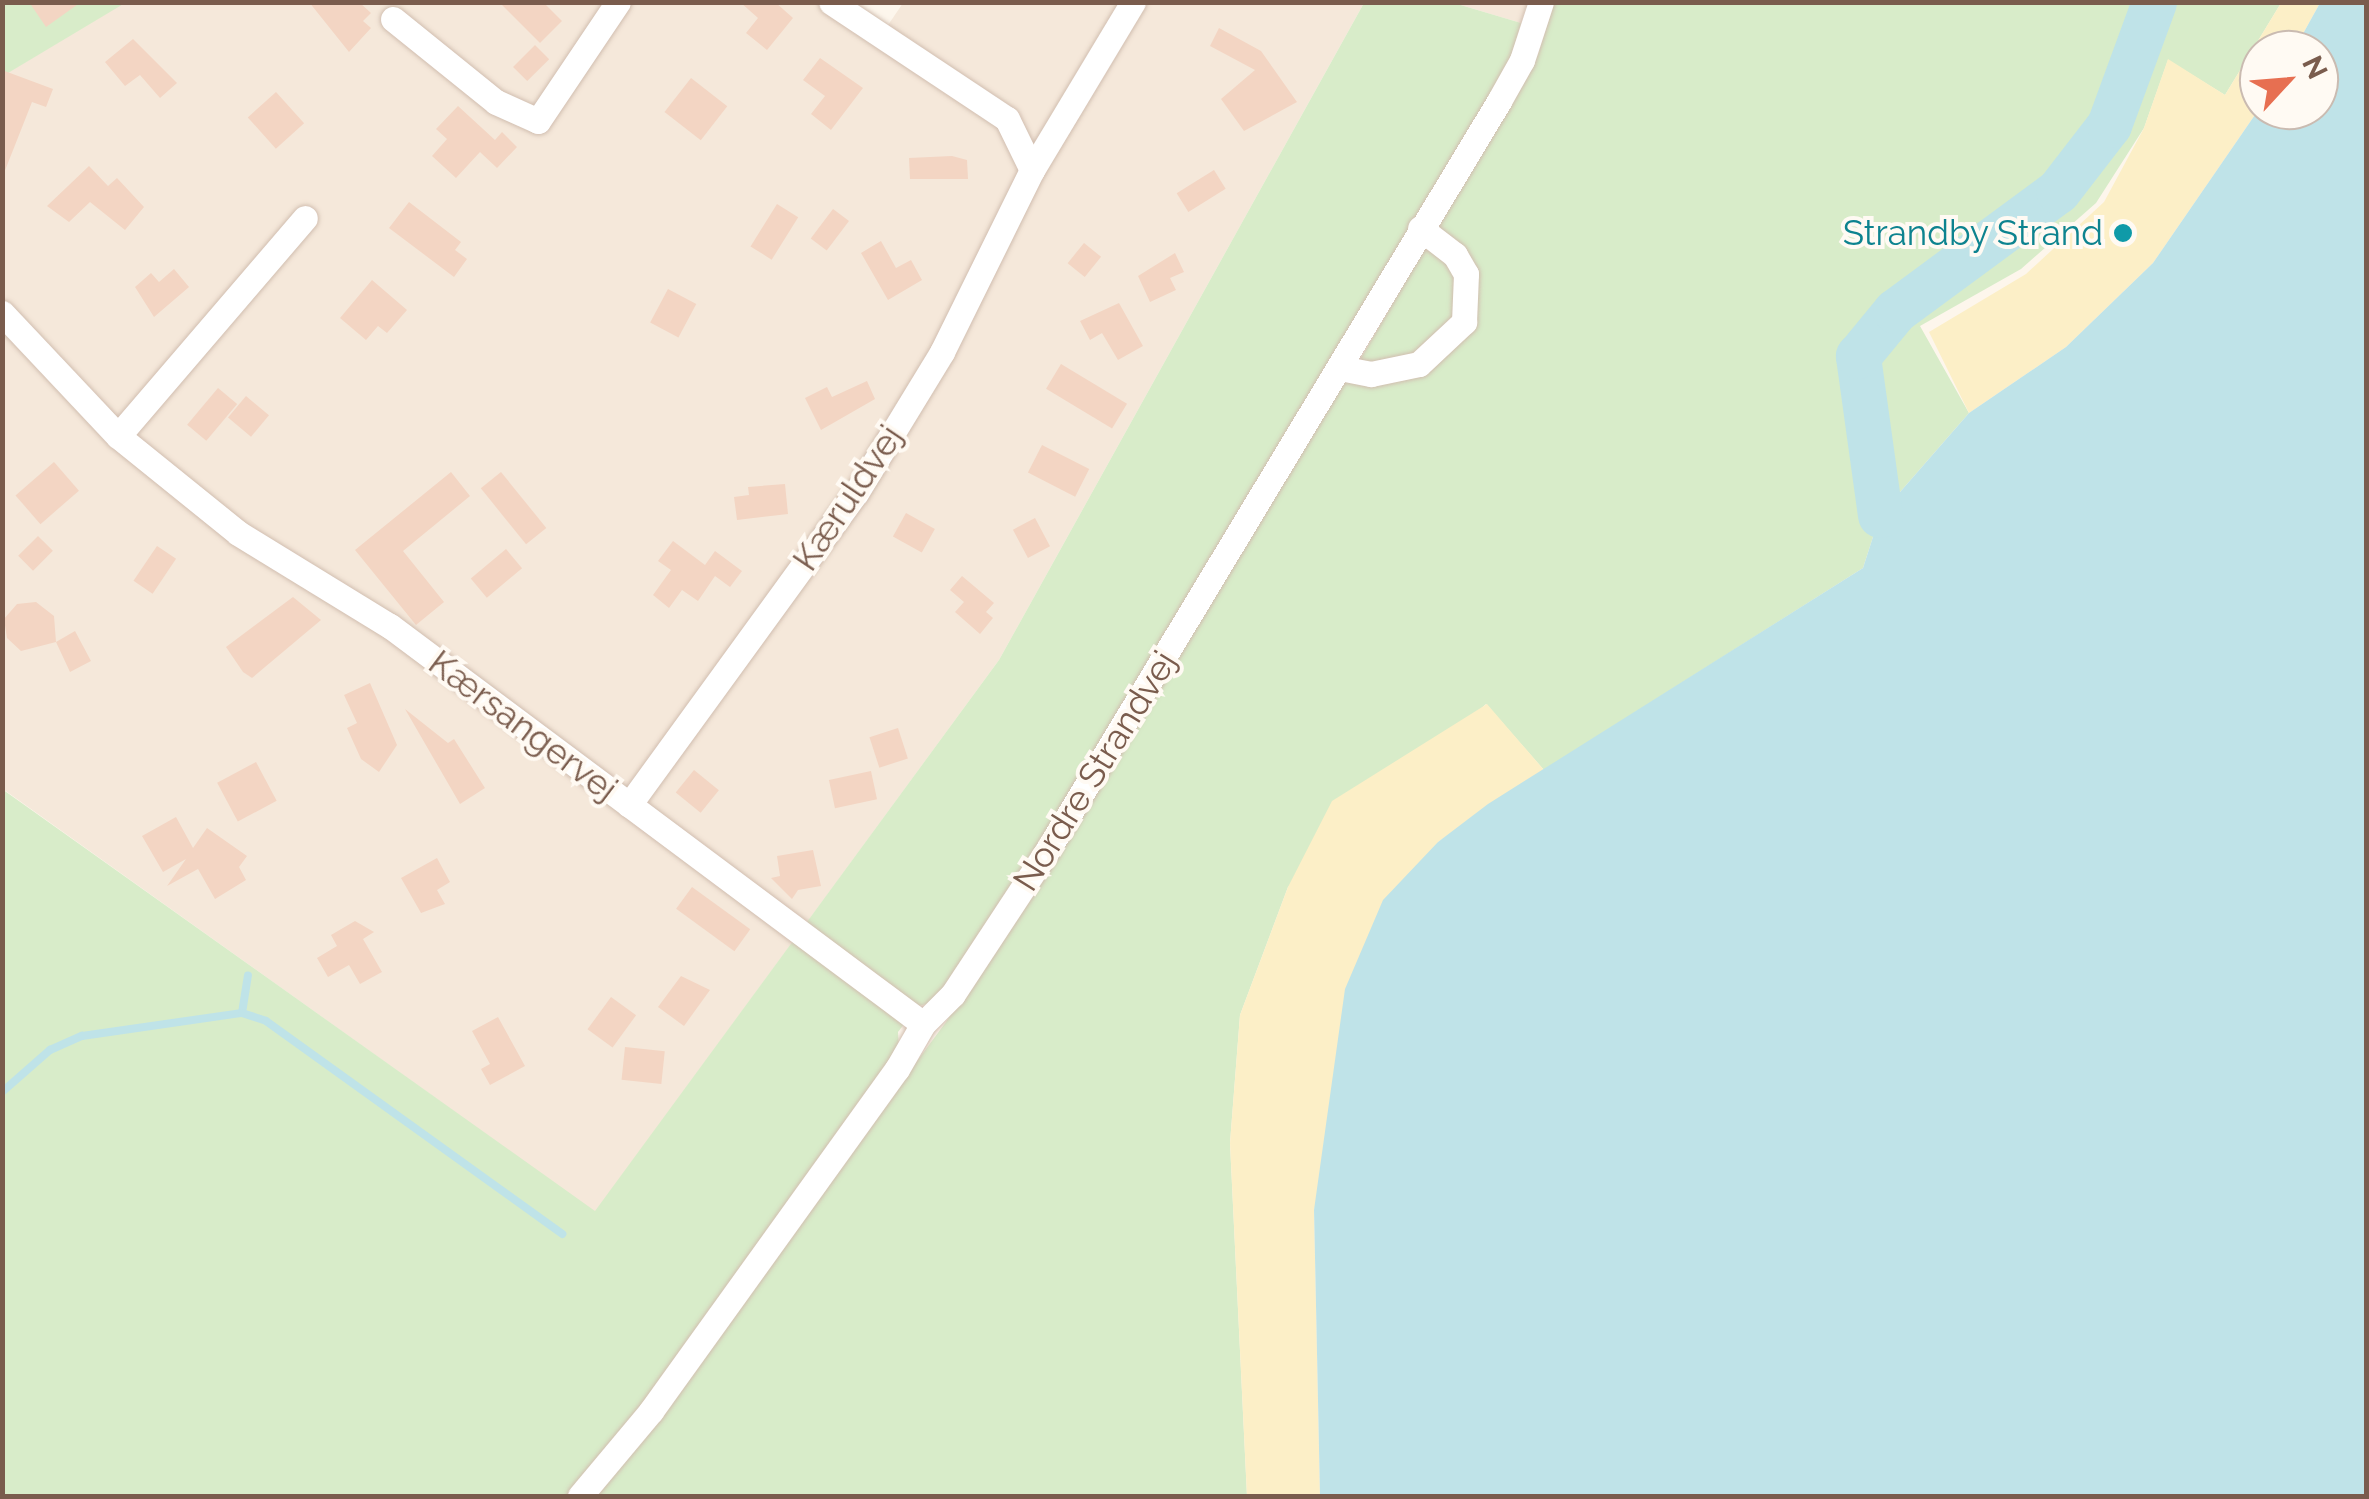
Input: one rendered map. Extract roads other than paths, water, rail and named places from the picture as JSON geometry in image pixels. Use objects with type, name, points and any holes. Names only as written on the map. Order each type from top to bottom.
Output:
[{"type":"street","points":[[393,20],[496,102],[538,121],[618,2]]},
{"type":"street","points":[[831,2],[1008,119],[1032,170]]},
{"type":"street","name":"Kæruldvej","points":[[629,805],[856,494],[942,352],[1032,170],[1133,2]]},
{"type":"street","name":"Nordre Strandvej","points":[[580,1496],[652,1410],[897,1069],[922,1024],[953,994],[1047,851],[1522,60],[1541,2]]},
{"type":"street","points":[[118,436],[305,218]]},
{"type":"street","points":[[1340,368],[1371,374],[1419,364],[1464,322],[1466,274],[1455,254],[1420,228]]},
{"type":"street","name":"Kærsangervej","points":[[2,313],[118,436],[238,532],[390,626],[922,1024]]},
{"type":"water","points":[[2320,3],[2366,3],[2366,1496],[1320,1496],[1314,1210],[1345,989],[1383,900],[1438,842],[1488,804],[1863,568],[1880,515],[1969,413],[2066,347],[2153,263],[2245,130],[2339,130],[2339,30],[2305,30]]},
{"type":"waterway","points":[[1880,515],[1858,356],[1895,311],[2058,191],[2109,125],[2154,2]]},
{"type":"waterway","points":[[242,1013],[248,975]]},
{"type":"waterway","points":[[2,1092],[50,1050],[82,1036],[242,1013],[266,1021],[562,1234]]},
{"type":"place","name":"Strandby Strand","points":[[2123,233]]}]
